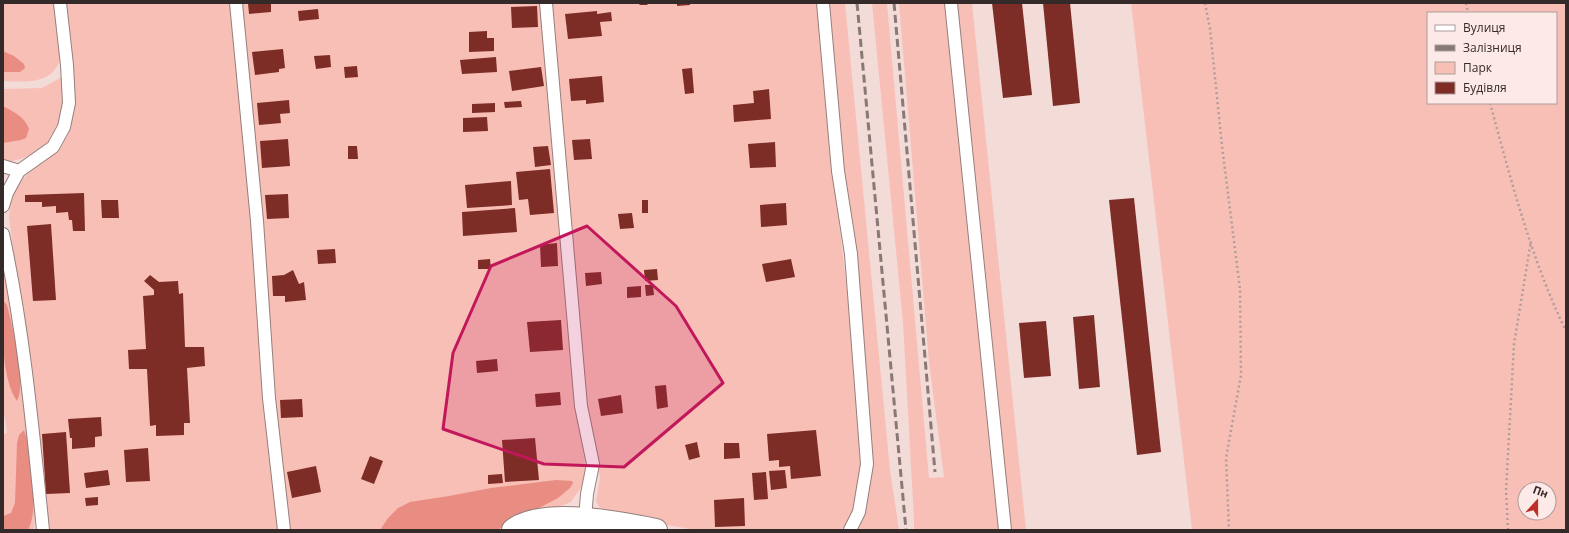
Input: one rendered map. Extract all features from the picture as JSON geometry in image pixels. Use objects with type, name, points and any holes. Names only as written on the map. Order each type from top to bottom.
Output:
[{"type":"street","points":[[514,530],[531,522],[553,518],[619,522],[656,530]]},
{"type":"lane","points":[[3,206],[10,187],[19,171],[54,147],[64,127],[69,104],[67,65],[60,3]]},
{"type":"lane","points":[[236,3],[257,221],[269,398],[284,530]]},
{"type":"lane","points":[[546,3],[581,406],[593,464],[587,494],[586,519]]},
{"type":"lane","points":[[823,3],[838,172],[851,254],[867,464],[859,512],[850,530]]},
{"type":"lane","points":[[951,3],[1005,530]]},
{"type":"lane","points":[[3,166],[19,171]]},
{"type":"lane","points":[[3,234],[13,280],[30,409],[42,530]]},
{"type":"path","points":[[1205,3],[1210,30],[1222,146],[1240,289],[1241,375],[1226,458],[1229,530]]},
{"type":"path","points":[[1490,104],[1515,196],[1553,303],[1566,331]]},
{"type":"path","points":[[1508,530],[1506,490],[1514,344],[1531,241]]},
{"type":"highlighted area","points":[[587,226],[676,306],[723,383],[624,467],[544,464],[443,429],[453,353],[491,266]]},
{"type":"green space","points":[[3,3],[55,3],[61,56],[52,72],[46,77],[38,80],[21,82],[3,81]]},
{"type":"green space","points":[[63,3],[231,3],[243,110],[272,480],[280,530],[50,530],[9,217],[11,203],[20,182],[61,145],[70,125]]},
{"type":"green space","points":[[241,3],[541,3],[574,381],[586,472],[582,486],[571,502],[503,530],[290,530],[284,503]]},
{"type":"green space","points":[[549,3],[818,3],[828,126],[862,421],[861,477],[854,509],[845,527],[839,530],[695,530],[602,513],[596,501],[600,477],[586,414]]},
{"type":"green space","points":[[827,3],[845,3],[890,470],[899,530],[856,530],[865,513],[870,482],[871,429],[856,269],[839,157]]},
{"type":"green space","points":[[872,3],[887,3],[929,478],[944,477],[929,362],[899,3],[972,3],[1026,530],[914,530],[903,323]]},
{"type":"green space","points":[[1131,3],[1566,3],[1566,530],[1192,530]]},
{"type":"green space","points":[[62,77],[62,108],[59,122],[54,134],[46,144],[36,152],[23,158],[6,162],[3,160],[3,89],[42,88]]},
{"type":"green space","points":[[3,262],[14,314],[35,512],[34,530],[3,530],[3,434],[7,433],[3,407]]},
{"type":"shaded area","points":[[3,51],[14,56],[24,64],[25,68],[20,72],[3,72]]},
{"type":"shaded area","points":[[3,106],[19,115],[25,121],[29,129],[26,138],[3,143]]},
{"type":"shaded area","points":[[3,300],[7,305],[20,368],[20,393],[17,401],[10,387],[5,366],[3,344]]},
{"type":"shaded area","points":[[24,430],[27,439],[33,485],[33,510],[31,521],[28,530],[3,530],[3,516],[11,513],[15,503],[17,443],[19,435]]},
{"type":"shaded area","points":[[556,480],[572,481],[573,483],[570,488],[558,498],[497,530],[380,530],[388,518],[398,508],[410,502],[491,488]]},
{"type":"building","points":[[248,3],[271,3],[271,12],[249,14]]},
{"type":"building","points":[[638,3],[649,3],[647,5],[640,5]]},
{"type":"building","points":[[677,3],[690,3],[690,5],[677,6]]},
{"type":"building","points":[[992,3],[1022,3],[1032,95],[1003,98]]},
{"type":"building","points":[[1043,3],[1070,3],[1080,103],[1053,106]]},
{"type":"building","points":[[537,6],[538,27],[512,28],[511,7]]},
{"type":"building","points":[[318,9],[319,19],[299,21],[298,11]]},
{"type":"building","points":[[597,11],[597,14],[611,12],[612,21],[600,22],[602,36],[568,39],[565,14]]},
{"type":"building","points":[[487,31],[487,38],[494,38],[494,51],[469,52],[469,32]]},
{"type":"building","points":[[283,49],[285,68],[279,69],[279,72],[255,75],[252,52]]},
{"type":"building","points":[[330,55],[331,67],[316,69],[314,56]]},
{"type":"building","points":[[496,57],[497,72],[462,74],[460,60]]},
{"type":"building","points":[[357,66],[358,77],[345,78],[344,67]]},
{"type":"building","points":[[541,67],[544,86],[512,91],[509,71]]},
{"type":"building","points":[[692,68],[694,93],[685,94],[682,69]]},
{"type":"building","points":[[602,76],[604,102],[586,104],[586,100],[571,101],[569,79]]},
{"type":"building","points":[[769,89],[771,119],[734,122],[733,105],[754,103],[753,91]]},
{"type":"building","points":[[289,100],[290,113],[280,114],[281,123],[259,125],[257,103]]},
{"type":"building","points":[[521,101],[522,107],[505,108],[504,102]]},
{"type":"building","points":[[495,103],[495,112],[472,113],[472,104]]},
{"type":"building","points":[[487,117],[488,131],[463,132],[463,118]]},
{"type":"building","points":[[288,139],[290,166],[262,168],[260,141]]},
{"type":"building","points":[[590,139],[592,159],[574,160],[572,140]]},
{"type":"building","points":[[775,142],[776,167],[750,168],[748,144]]},
{"type":"building","points":[[348,146],[357,146],[358,159],[348,159]]},
{"type":"building","points":[[548,146],[551,165],[535,167],[533,147]]},
{"type":"building","points":[[550,169],[554,213],[530,215],[528,199],[519,200],[516,172]]},
{"type":"building","points":[[511,181],[512,205],[467,208],[465,185]]},
{"type":"building","points":[[84,193],[85,231],[73,231],[72,220],[69,220],[68,212],[56,213],[56,206],[42,207],[42,202],[25,202],[25,195]]},
{"type":"building","points":[[288,194],[289,218],[267,219],[265,195]]},
{"type":"building","points":[[1134,198],[1161,452],[1137,455],[1109,200]]},
{"type":"building","points":[[101,200],[118,200],[119,218],[102,218]]},
{"type":"building","points":[[642,200],[648,200],[648,213],[642,213]]},
{"type":"building","points":[[786,203],[787,225],[761,227],[760,205]]},
{"type":"building","points":[[515,208],[517,232],[463,236],[462,212]]},
{"type":"building","points":[[632,213],[634,228],[620,229],[618,214]]},
{"type":"building","points":[[51,224],[56,300],[33,301],[27,226]]},
{"type":"building","points":[[557,243],[558,266],[541,267],[540,245]]},
{"type":"building","points":[[335,249],[336,263],[318,264],[317,250]]},
{"type":"building","points":[[490,259],[491,269],[478,269],[478,260]]},
{"type":"building","points":[[791,259],[795,277],[766,282],[762,264]]},
{"type":"building","points":[[657,269],[658,280],[645,281],[644,270]]},
{"type":"building","points":[[293,270],[299,284],[304,282],[306,300],[285,302],[285,296],[273,296],[272,276],[284,275]]},
{"type":"building","points":[[601,272],[602,284],[586,286],[585,273]]},
{"type":"building","points":[[150,275],[159,282],[178,281],[179,294],[183,293],[185,347],[204,347],[205,366],[187,368],[190,423],[184,423],[184,435],[156,436],[156,425],[150,426],[147,369],[129,369],[128,350],[146,349],[143,296],[154,295],[154,290],[144,281]]},
{"type":"building","points":[[645,285],[653,285],[654,295],[646,296]]},
{"type":"building","points":[[641,286],[641,297],[627,298],[627,287]]},
{"type":"building","points":[[1094,315],[1100,387],[1079,389],[1073,317]]},
{"type":"building","points":[[561,320],[563,350],[530,352],[527,322]]},
{"type":"building","points":[[1046,321],[1051,376],[1024,378],[1019,323]]},
{"type":"building","points":[[497,359],[498,371],[477,373],[476,361]]},
{"type":"building","points":[[666,385],[668,407],[657,409],[655,386]]},
{"type":"building","points":[[560,392],[561,405],[536,407],[535,394]]},
{"type":"building","points":[[621,395],[623,413],[601,416],[598,399]]},
{"type":"building","points":[[302,399],[303,417],[281,418],[280,400]]},
{"type":"building","points":[[101,417],[102,436],[95,437],[95,447],[72,449],[72,438],[70,438],[68,419]]},
{"type":"building","points":[[816,430],[821,476],[791,479],[790,466],[779,467],[779,460],[769,461],[767,434]]},
{"type":"building","points":[[66,432],[70,493],[46,494],[42,434]]},
{"type":"building","points":[[535,438],[539,480],[505,482],[502,440]]},
{"type":"building","points":[[697,442],[700,457],[689,460],[685,445]]},
{"type":"building","points":[[724,443],[739,443],[740,458],[724,459]]},
{"type":"building","points":[[148,448],[150,481],[126,482],[124,450]]},
{"type":"building","points":[[370,456],[383,461],[374,484],[361,479]]},
{"type":"building","points":[[316,466],[321,492],[292,498],[287,472]]},
{"type":"building","points":[[108,470],[110,485],[86,488],[84,473]]},
{"type":"building","points":[[785,470],[787,488],[771,490],[769,471]]},
{"type":"building","points":[[766,472],[768,499],[754,500],[752,473]]},
{"type":"building","points":[[502,474],[503,483],[488,484],[488,475]]},
{"type":"building","points":[[98,497],[98,505],[86,506],[85,498]]},
{"type":"building","points":[[744,498],[745,526],[715,527],[714,500]]},
{"type":"railway","points":[[857,3],[906,530]]},
{"type":"railway","points":[[894,3],[935,472]]}]
